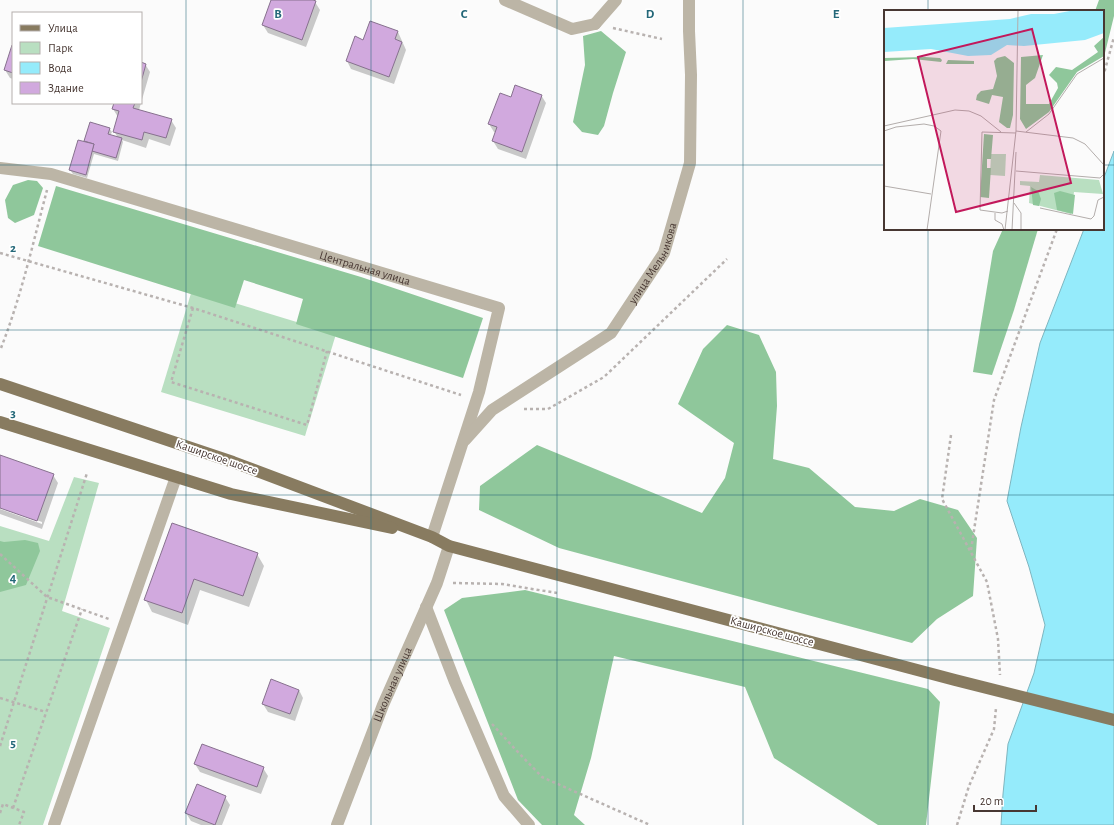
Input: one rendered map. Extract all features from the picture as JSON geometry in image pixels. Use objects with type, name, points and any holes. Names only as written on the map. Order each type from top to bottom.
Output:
[{"type":"main road","name":"Каширское шоссе","points":[[0,384],[233,462],[432,537],[450,546],[955,680],[1114,720]]},
{"type":"main road","name":"Каширское шоссе","points":[[0,422],[230,494],[432,537]]},
{"type":"street","points":[[505,0],[572,29],[595,24],[616,0]]},
{"type":"street","name":"улица Мельникова","points":[[461,445],[492,410],[611,334],[664,254],[690,163],[691,75],[689,0]]},
{"type":"street","name":"Центральная улица","points":[[0,168],[51,174],[499,308],[479,392],[432,537]]},
{"type":"street","points":[[54,825],[176,477]]},
{"type":"street","name":"Школьная улица","points":[[337,825],[383,704],[437,583],[450,546]]},
{"type":"street","points":[[426,607],[455,682],[504,796],[529,825]]},
{"type":"path","points":[[595,24],[662,39]]},
{"type":"path","points":[[1104,73],[1114,37]]},
{"type":"path","points":[[1,348],[29,262],[51,174]]},
{"type":"path","points":[[970,551],[994,400],[1057,230]]},
{"type":"path","points":[[0,253],[193,308],[463,396]]},
{"type":"path","points":[[520,409],[548,409],[604,377],[727,259]]},
{"type":"path","points":[[193,308],[171,382],[307,425],[327,352]]},
{"type":"path","points":[[951,435],[942,498],[988,582],[998,639],[1001,670],[1000,677]]},
{"type":"path","points":[[0,746],[87,473]]},
{"type":"path","points":[[0,554],[48,597],[125,624]]},
{"type":"path","points":[[13,808],[82,609]]},
{"type":"path","points":[[0,698],[46,712]]},
{"type":"path","points":[[957,825],[970,786],[994,730],[997,707]]},
{"type":"path","points":[[490,721],[514,749],[542,777],[650,825]]},
{"type":"path","points":[[0,813],[3,804],[24,812],[19,825]]},
{"type":"green space","points":[[1099,0],[1114,0],[1114,16],[1104,57],[1104,10],[1095,10]]},
{"type":"green space","points":[[601,31],[626,52],[604,126],[598,135],[582,132],[573,122],[585,65],[583,36]]},
{"type":"green space","points":[[28,180],[37,181],[43,188],[34,215],[15,223],[8,218],[5,200],[13,185]]},
{"type":"green space","points":[[56,186],[361,277],[483,318],[463,378],[296,324],[303,299],[244,280],[235,308],[38,246]]},
{"type":"green space","points":[[1003,230],[1038,230],[1014,310],[992,375],[973,372],[993,251]]},
{"type":"green space","points":[[192,290],[336,334],[305,436],[161,392]]},
{"type":"green space","points":[[727,325],[759,335],[776,372],[777,406],[773,459],[809,468],[855,507],[894,511],[920,499],[958,510],[977,538],[973,596],[937,619],[912,643],[559,548],[479,510],[480,486],[537,445],[702,513],[725,478],[734,443],[678,404],[703,349]]},
{"type":"green space","points":[[74,477],[99,483],[62,611],[110,628],[43,825],[0,825],[0,526],[49,541]]},
{"type":"green space","points":[[25,540],[38,543],[40,551],[26,585],[0,592],[0,541]]},
{"type":"green space","points":[[525,590],[928,689],[940,702],[926,825],[878,825],[774,758],[745,687],[614,656],[591,758],[574,815],[585,825],[542,825],[518,800],[444,610],[462,598]]},
{"type":"water","points":[[1114,151],[1114,825],[1001,825],[1008,744],[1034,673],[1045,625],[1029,567],[1007,501],[1021,427],[1040,343],[1084,230],[1104,230],[1104,177]]},
{"type":"building","points":[[271,0],[316,1],[302,40],[262,25]]},
{"type":"building","points":[[370,21],[398,31],[395,39],[402,42],[389,77],[346,61],[355,36],[363,40]]},
{"type":"building","points":[[12,45],[12,73],[4,70]]},
{"type":"building","points":[[142,62],[146,64],[142,78]]},
{"type":"building","points":[[515,85],[542,95],[522,152],[492,141],[497,127],[488,124],[500,93],[511,97]]},
{"type":"building","points":[[114,104],[135,104],[133,108],[172,119],[166,138],[144,132],[142,140],[113,132],[119,111],[112,109]]},
{"type":"building","points":[[90,122],[110,128],[108,134],[122,138],[116,158],[92,151],[94,144],[84,141]]},
{"type":"building","points":[[78,140],[94,144],[86,175],[69,170]]},
{"type":"building","points":[[0,455],[54,474],[37,521],[0,508]]},
{"type":"building","points":[[172,523],[258,553],[243,596],[194,579],[182,613],[144,600]]},
{"type":"building","points":[[271,679],[299,690],[290,714],[262,704]]},
{"type":"building","points":[[202,744],[264,767],[257,787],[194,764]]},
{"type":"building","points":[[197,784],[226,796],[215,825],[185,813]]}]
